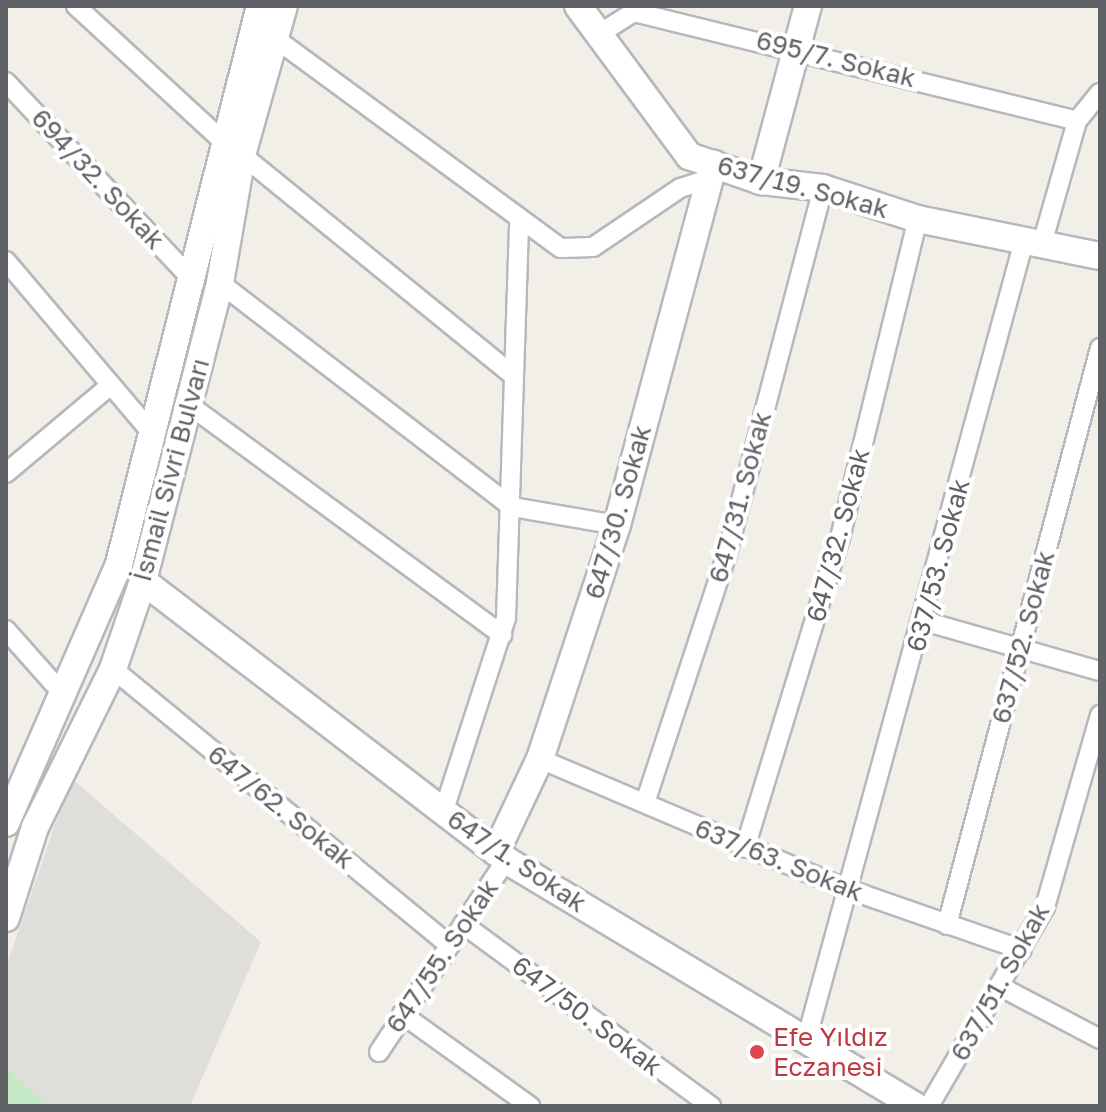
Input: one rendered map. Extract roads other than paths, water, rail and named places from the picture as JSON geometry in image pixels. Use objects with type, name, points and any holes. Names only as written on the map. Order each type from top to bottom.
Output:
[{"type":"street","points":[[76,6],[233,148],[509,372]]},
{"type":"street","name":"İsmail Sivri Bulvarı","points":[[6,918],[35,827],[113,669],[143,581],[220,283],[233,148],[260,6]]},
{"type":"street","name":"İsmail Sivri Bulvarı","points":[[7,818],[119,564],[190,277],[233,148],[276,39],[284,6]]},
{"type":"street","name":"637/19. Sokak","points":[[578,6],[689,156],[711,171],[823,188],[918,219],[1100,256]]},
{"type":"street","points":[[761,181],[808,6]]},
{"type":"street","name":"695/7. Sokak","points":[[599,34],[634,12],[796,48],[1077,121]]},
{"type":"street","points":[[276,39],[561,248],[584,249],[711,171]]},
{"type":"street","name":"694/32. Sokak","points":[[6,82],[190,277]]},
{"type":"street","points":[[1077,121],[1100,93]]},
{"type":"street","name":"637/53. Sokak","points":[[806,1041],[1033,242],[1077,121]]},
{"type":"street","name":"647/30. Sokak","points":[[501,856],[540,759],[617,525],[711,171]]},
{"type":"street","name":"647/31. Sokak","points":[[645,803],[727,554],[823,188]]},
{"type":"street","points":[[443,813],[502,635],[512,507],[509,372],[519,219]]},
{"type":"street","name":"647/32. Sokak","points":[[745,848],[840,538],[918,219]]},
{"type":"street","points":[[6,261],[13,285],[111,385],[151,432]]},
{"type":"street","points":[[220,283],[512,507],[617,525]]},
{"type":"street","name":"637/52. Sokak","points":[[947,925],[1100,348]]},
{"type":"street","points":[[6,473],[111,385]]},
{"type":"street","points":[[188,404],[502,635]]},
{"type":"street","name":"647/1. Sokak","points":[[143,581],[501,856],[915,1106]]},
{"type":"street","points":[[924,621],[1100,671]]},
{"type":"street","points":[[6,630],[62,693]]},
{"type":"street","name":"647/62. Sokak","points":[[113,669],[449,945]]},
{"type":"street","name":"637/51. Sokak","points":[[929,1106],[1045,907],[1100,715]]},
{"type":"street","name":"637/63. Sokak","points":[[540,759],[847,889],[1022,950]]},
{"type":"street","name":"647/55. Sokak","points":[[379,1052],[463,924],[501,856]]},
{"type":"street","name":"647/50. Sokak","points":[[463,924],[711,1106]]},
{"type":"street","points":[[1001,987],[1100,1039]]},
{"type":"street","points":[[402,1014],[530,1106]]},
{"type":"place","name":"Efe Yıldız Eczanesi","points":[[757,1052]]}]
